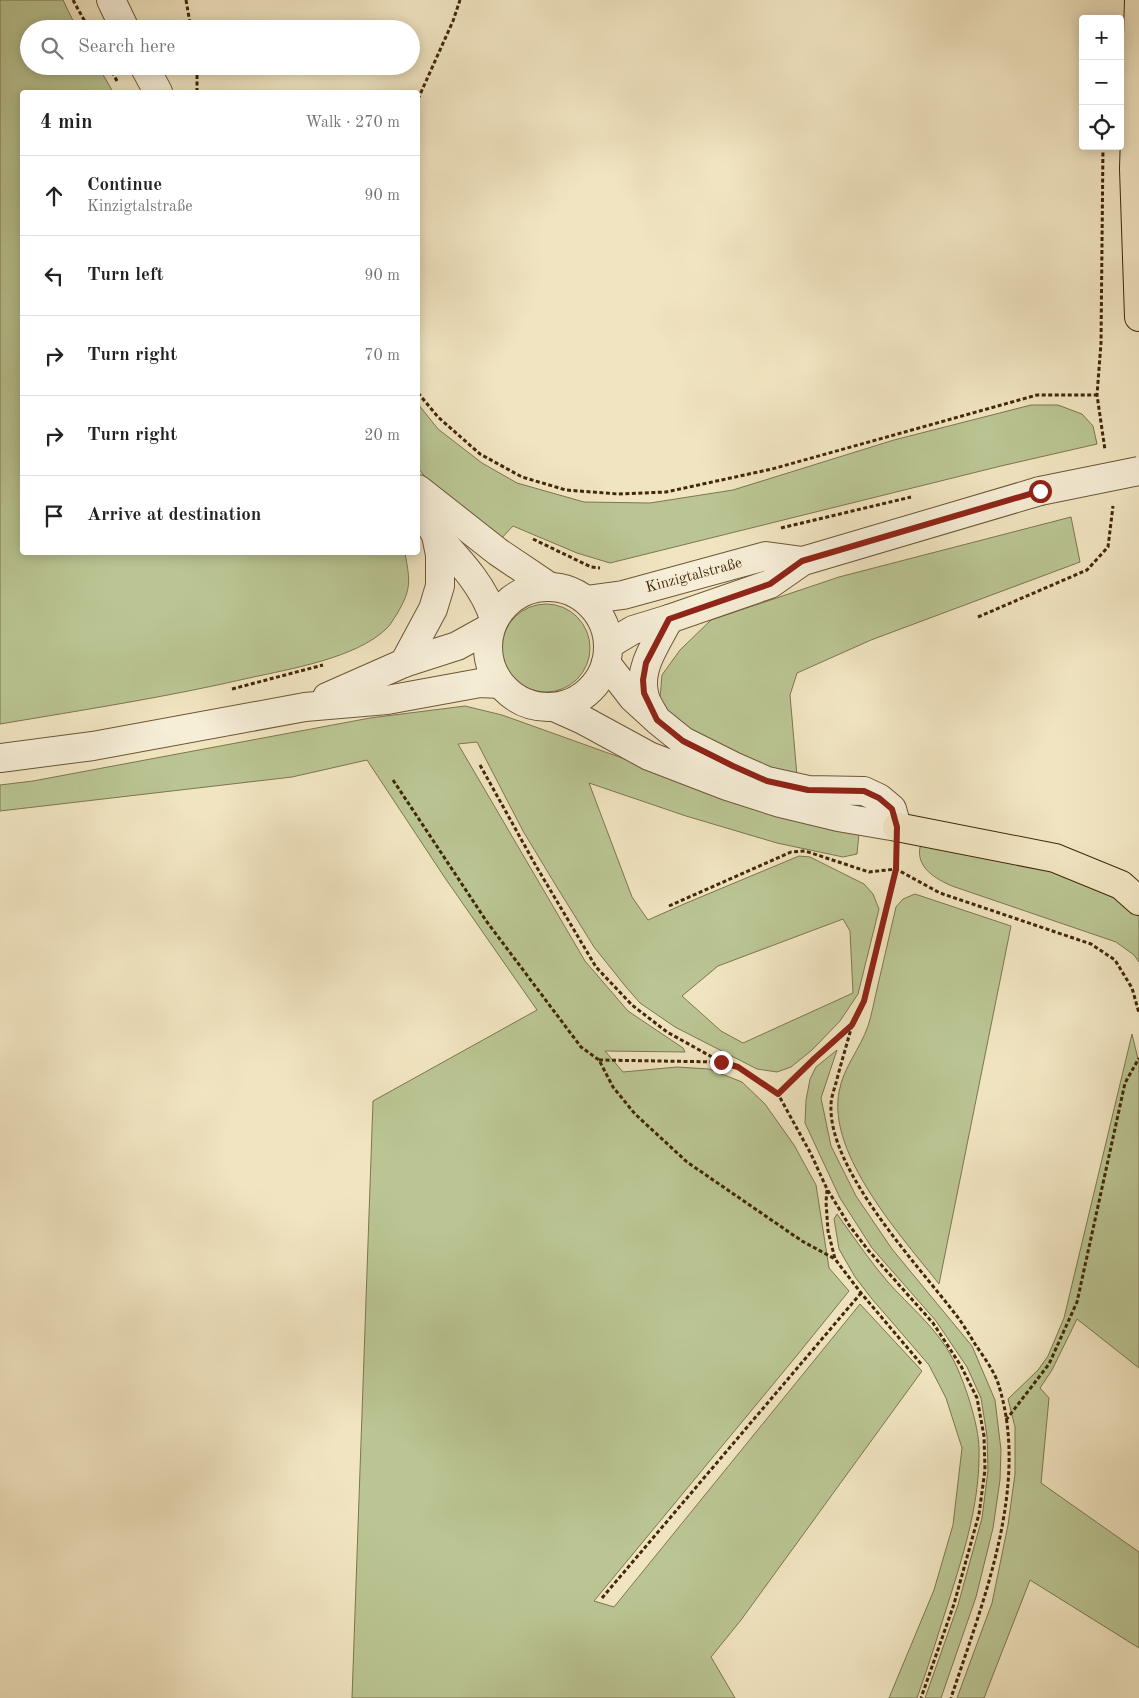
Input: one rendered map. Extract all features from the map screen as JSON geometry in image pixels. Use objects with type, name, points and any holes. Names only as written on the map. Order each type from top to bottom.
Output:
[{"type":"highway","points":[[1139,0],[1134,169],[1139,317]]},
{"type":"highway","points":[[897,827],[1055,858],[1121,885],[1139,901]]},
{"type":"street","points":[[111,0],[121,20]]},
{"type":"street","points":[[149,75],[157,90]]},
{"type":"street","name":"Kinzigtalstraße","points":[[607,654],[633,630],[770,584],[802,561],[1040,491],[1139,471]]},
{"type":"street","points":[[420,491],[498,552],[550,587]]},
{"type":"street","points":[[305,707],[404,663],[458,646],[492,627],[504,605],[518,595],[533,588],[550,587],[575,593],[586,600],[598,613],[605,628],[607,654],[598,680],[586,693],[571,702],[554,707],[538,706],[524,702],[500,684],[492,668],[488,652],[492,627],[492,612],[478,587],[458,558],[436,534],[420,507]]},
{"type":"street","points":[[404,663],[433,609],[440,586],[440,555],[436,534]]},
{"type":"street","name":"Kinzigtalstraße","points":[[586,600],[623,595],[766,556],[802,561]]},
{"type":"street","points":[[657,720],[644,693],[643,680],[646,663],[669,619]]},
{"type":"street","points":[[554,707],[583,720],[649,756],[727,786],[780,803],[838,817],[897,827],[892,809],[879,798],[864,791],[808,790],[767,781],[683,741],[634,698],[607,654]]},
{"type":"street","points":[[0,758],[93,746],[305,707],[387,700],[480,684],[500,684]]},
{"type":"path","points":[[73,0],[84,20]]},
{"type":"path","points":[[186,0],[190,20]]},
{"type":"path","points":[[420,95],[453,21],[460,0]]},
{"type":"path","points":[[197,75],[197,90]]},
{"type":"path","points":[[420,395],[438,416],[480,454],[522,476],[566,490],[618,494],[666,492],[772,469],[1037,395],[1096,395],[1101,343],[1103,150]]},
{"type":"path","points":[[780,528],[914,496]]},
{"type":"path","points":[[978,617],[1087,570],[1108,547],[1113,509]]},
{"type":"path","points":[[498,552],[517,531],[591,567],[607,569]]},
{"type":"path","points":[[229,690],[332,663]]},
{"type":"path","points":[[480,766],[596,967],[632,1005],[667,1032],[721,1062],[738,1067],[778,1094],[811,1154],[827,1189],[849,1225],[868,1250],[933,1323],[961,1366],[976,1398],[984,1436],[985,1470],[979,1514],[954,1604],[921,1698]]},
{"type":"path","points":[[392,780],[487,922],[581,1047],[599,1060],[613,1087],[635,1114],[687,1162],[802,1241],[835,1259]]},
{"type":"path","points":[[897,827],[896,869],[864,1001],[852,1025],[831,1104],[834,1132],[848,1166],[870,1204],[914,1264],[957,1316],[988,1365],[997,1382],[1006,1420],[1010,1466],[1000,1539],[975,1626],[951,1698]]},
{"type":"path","points":[[669,906],[790,852],[804,851],[868,872],[896,869],[940,893],[1091,944],[1115,960],[1132,988],[1139,1013]]},
{"type":"path","points":[[778,1094],[852,1025]]},
{"type":"path","points":[[1006,1420],[1049,1364],[1077,1302],[1125,1083],[1139,1058]]},
{"type":"path","points":[[599,1060],[721,1062]]},
{"type":"path","points":[[827,1189],[828,1231],[835,1259],[922,1365]]},
{"type":"path","points":[[602,1598],[861,1293]]},
{"type":"green space","points":[[0,0],[63,0],[73,20],[20,20],[20,75],[103,75],[112,90],[20,90],[20,555],[405,555],[409,578],[405,597],[389,626],[358,648],[340,655],[283,671],[218,685],[0,724]]},
{"type":"green space","points":[[1031,405],[1058,405],[1082,414],[1093,426],[1097,444],[610,563],[577,553],[513,526],[498,542],[430,483],[420,470],[420,406],[438,429],[482,463],[517,483],[584,502],[650,503],[733,490],[894,440]]},
{"type":"green space","points":[[1071,517],[1080,562],[871,640],[797,673],[790,695],[797,776],[782,775],[718,749],[667,714],[660,698],[662,675],[680,650],[711,620],[839,577]]},
{"type":"green space","points":[[546,604],[563,607],[571,611],[583,623],[587,631],[590,648],[587,665],[583,673],[571,685],[563,689],[546,692],[529,689],[521,685],[509,673],[505,665],[502,648],[505,631],[509,623],[521,611],[529,607]]},
{"type":"green space","points":[[465,706],[502,715],[781,815],[859,833],[857,854],[843,857],[777,843],[686,816],[589,783],[632,897],[648,920],[799,856],[810,857],[864,884],[873,894],[879,909],[858,994],[840,1021],[812,1050],[791,1067],[777,1072],[757,1069],[675,1027],[640,1003],[594,947],[523,831],[477,742],[458,744],[585,961],[628,1011],[683,1048],[685,1052],[605,1051],[623,1072],[677,1067],[709,1069],[742,1082],[765,1104],[794,1145],[816,1185],[829,1268],[849,1291],[594,1601],[614,1607],[860,1304],[922,1371],[741,1620],[711,1657],[735,1698],[352,1698],[373,1101],[537,1010],[445,878],[367,760],[292,777],[0,811],[0,785],[33,781],[370,718]],"holes":[[[843,919],[850,931],[853,993],[743,1043],[721,1031],[682,996],[718,966]]]},
{"type":"green space","points":[[926,844],[1086,878],[1139,911],[1139,962],[1134,955],[1116,942],[952,886],[940,880],[928,872],[921,861],[920,847]]},
{"type":"green space","points":[[915,894],[1011,926],[939,1284],[888,1220],[871,1194],[844,1142],[838,1116],[841,1083],[868,1026],[896,907],[903,899]]},
{"type":"green space","points":[[1132,1034],[1139,1063],[1139,1368],[1077,1319],[1052,1370],[1040,1388],[1049,1398],[1041,1483],[1139,1552],[1139,1648],[1030,1580],[984,1698],[957,1698],[992,1603],[1008,1525],[1015,1474],[1015,1427],[1008,1399],[1038,1370],[1048,1356],[1064,1318]]},
{"type":"green space","points":[[837,1050],[821,1098],[831,1146],[856,1196],[892,1249],[972,1346],[995,1400],[1001,1450],[1000,1480],[993,1528],[976,1597],[941,1698],[925,1698],[958,1605],[982,1518],[988,1470],[987,1436],[981,1398],[967,1367],[936,1321],[872,1248],[840,1198],[805,1123],[806,1100],[810,1079],[816,1067]]},
{"type":"green space","points":[[837,1214],[880,1273],[931,1327],[953,1359],[970,1403],[978,1439],[979,1468],[977,1487],[966,1543],[917,1698],[889,1698],[934,1590],[953,1525],[962,1448],[946,1398],[929,1365],[872,1299],[855,1277],[839,1249],[834,1219]]},
{"type":"route","points":[[721,1062],[738,1067],[778,1094],[852,1025],[864,1001],[886,914],[896,869],[897,827],[892,809],[879,798],[864,791],[808,790],[767,781],[683,741],[657,720],[644,693],[643,680],[646,663],[669,619],[770,584],[802,561],[1040,491]]}]
